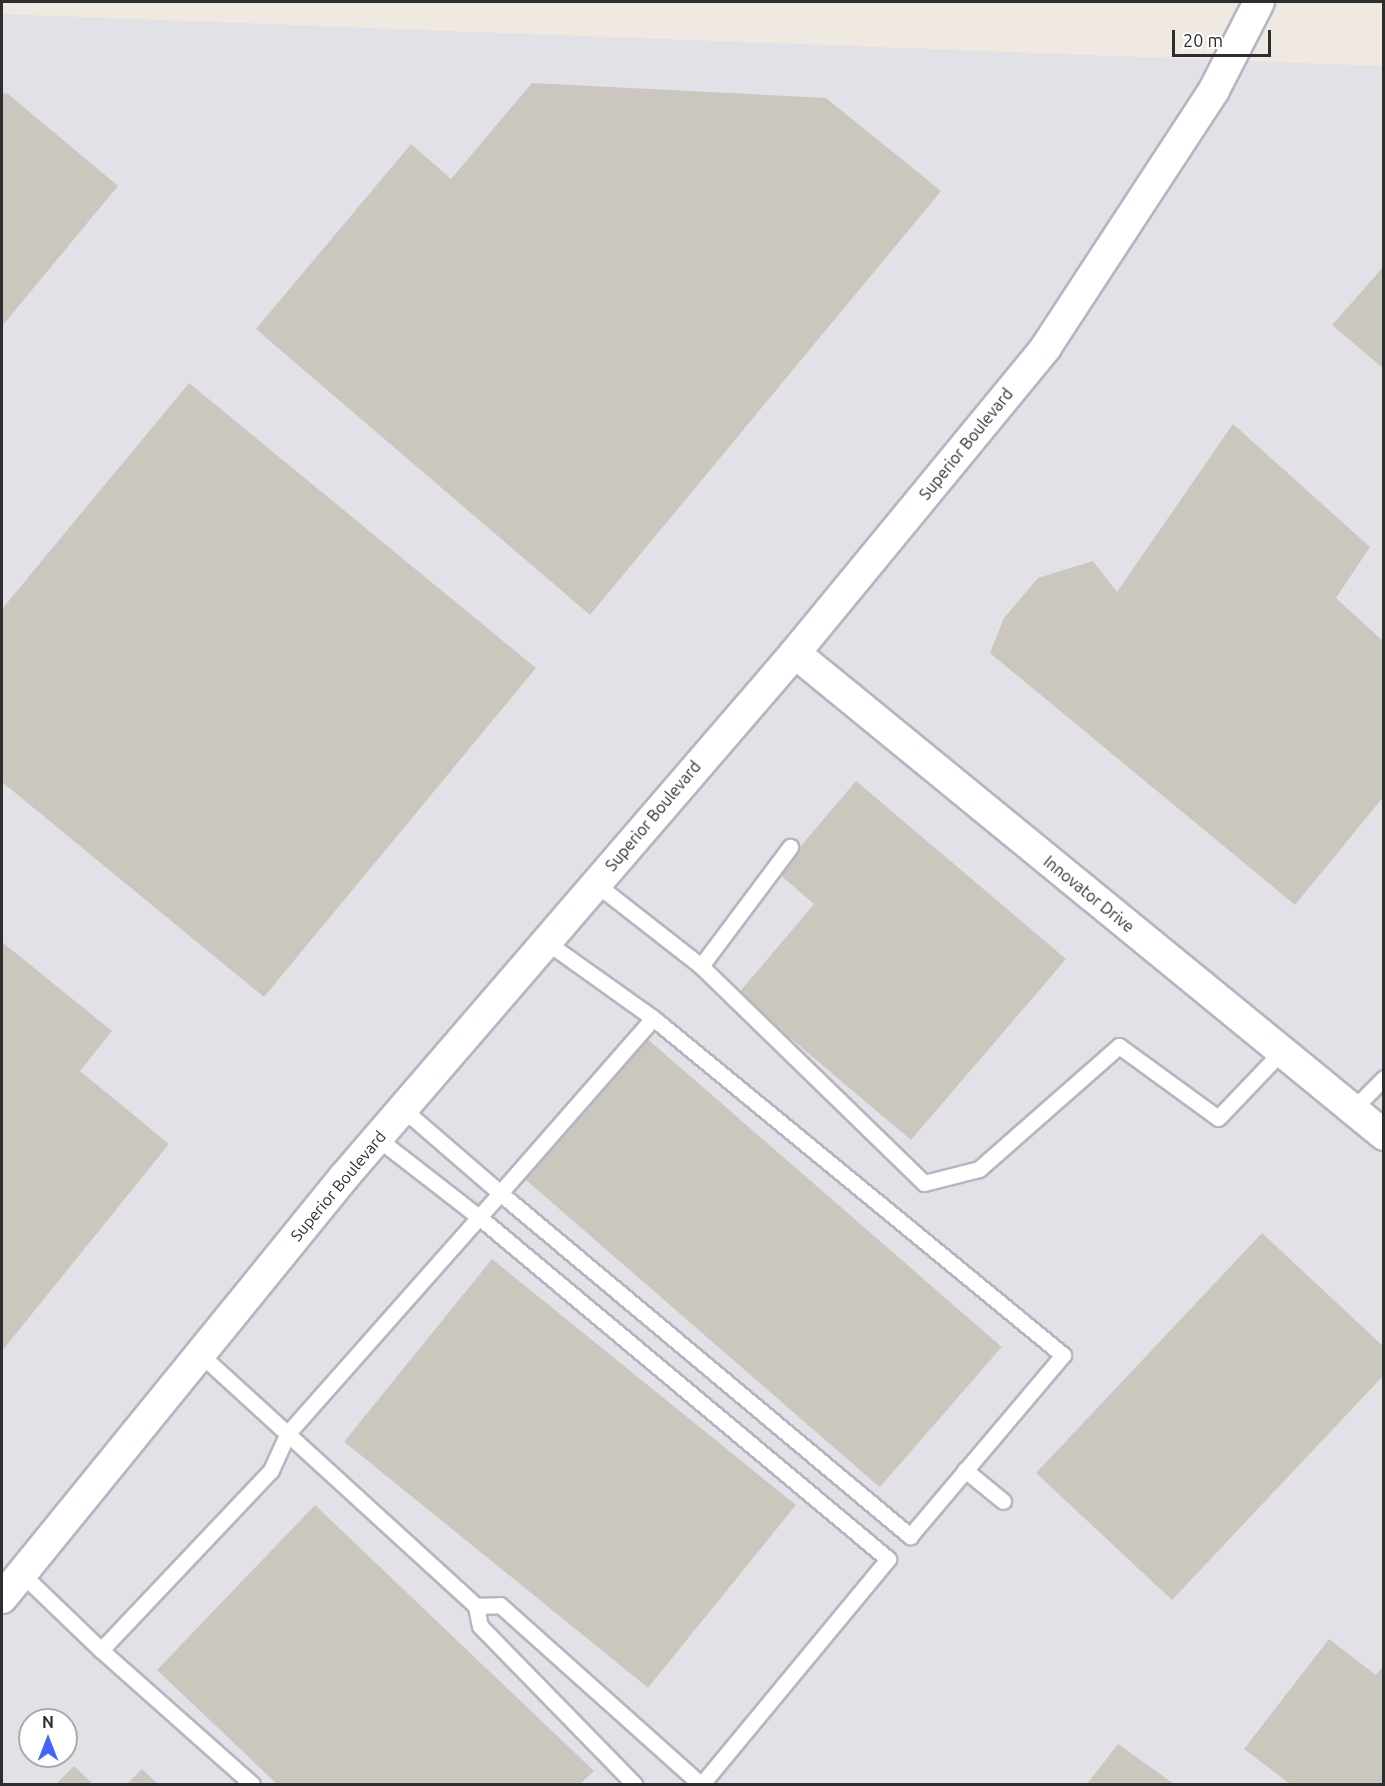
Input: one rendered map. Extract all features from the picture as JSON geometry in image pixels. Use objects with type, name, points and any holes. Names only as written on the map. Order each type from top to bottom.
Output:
[{"type":"street","name":"Superior Boulevard","points":[[2,1598],[199,1353],[378,1138],[548,944],[596,884],[795,652],[1046,347],[1214,90],[1259,2]]},
{"type":"street","name":"Innovator Drive","points":[[795,652],[1383,1135]]},
{"type":"lane","points":[[701,966],[790,847]]},
{"type":"lane","points":[[596,884],[701,966],[924,1183],[979,1169],[1119,1046],[1218,1118],[1281,1051]]},
{"type":"lane","points":[[404,1110],[910,1536],[1063,1355],[652,1018],[548,944]]},
{"type":"lane","points":[[101,1650],[272,1470],[288,1432],[652,1018]]},
{"type":"lane","points":[[1353,1110],[1383,1078]]},
{"type":"lane","points":[[378,1138],[479,1217],[888,1559],[701,1785],[500,1605],[476,1606]]},
{"type":"lane","points":[[199,1353],[476,1606],[480,1626],[634,1785]]},
{"type":"lane","points":[[965,1470],[1003,1501]]},
{"type":"lane","points":[[21,1574],[101,1650],[252,1785]]},
{"type":"shaded area","points":[[2,14],[1383,66],[1383,1784],[2,1784]]},
{"type":"building","points":[[532,83],[826,98],[941,191],[590,615],[256,329],[411,144],[451,179]]},
{"type":"building","points":[[2,93],[8,94],[118,186],[2,326]]},
{"type":"building","points":[[1384,266],[1384,369],[1332,325]]},
{"type":"building","points":[[189,383],[536,668],[264,997],[2,782],[2,609]]},
{"type":"building","points":[[1233,424],[1370,547],[1336,598],[1384,642],[1384,796],[1295,905],[990,653],[1004,618],[1038,578],[1093,561],[1117,592]]},
{"type":"building","points":[[856,781],[1066,959],[911,1140],[738,994],[814,904],[778,873]]},
{"type":"building","points":[[2,942],[112,1031],[80,1071],[169,1144],[2,1351]]},
{"type":"building","points":[[644,1036],[1002,1347],[880,1487],[522,1176]]},
{"type":"building","points":[[1262,1233],[1384,1347],[1384,1375],[1172,1600],[1036,1473]]},
{"type":"building","points":[[492,1259],[796,1505],[648,1688],[344,1442]]},
{"type":"building","points":[[315,1505],[594,1771],[580,1784],[277,1784],[157,1670]]},
{"type":"building","points":[[1329,1639],[1376,1675],[1384,1665],[1384,1784],[1290,1784],[1244,1749]]},
{"type":"building","points":[[1118,1744],[1174,1784],[1087,1784]]},
{"type":"building","points":[[72,1768],[76,1768],[93,1784],[56,1784]]},
{"type":"building","points":[[142,1769],[158,1784],[127,1784]]}]
